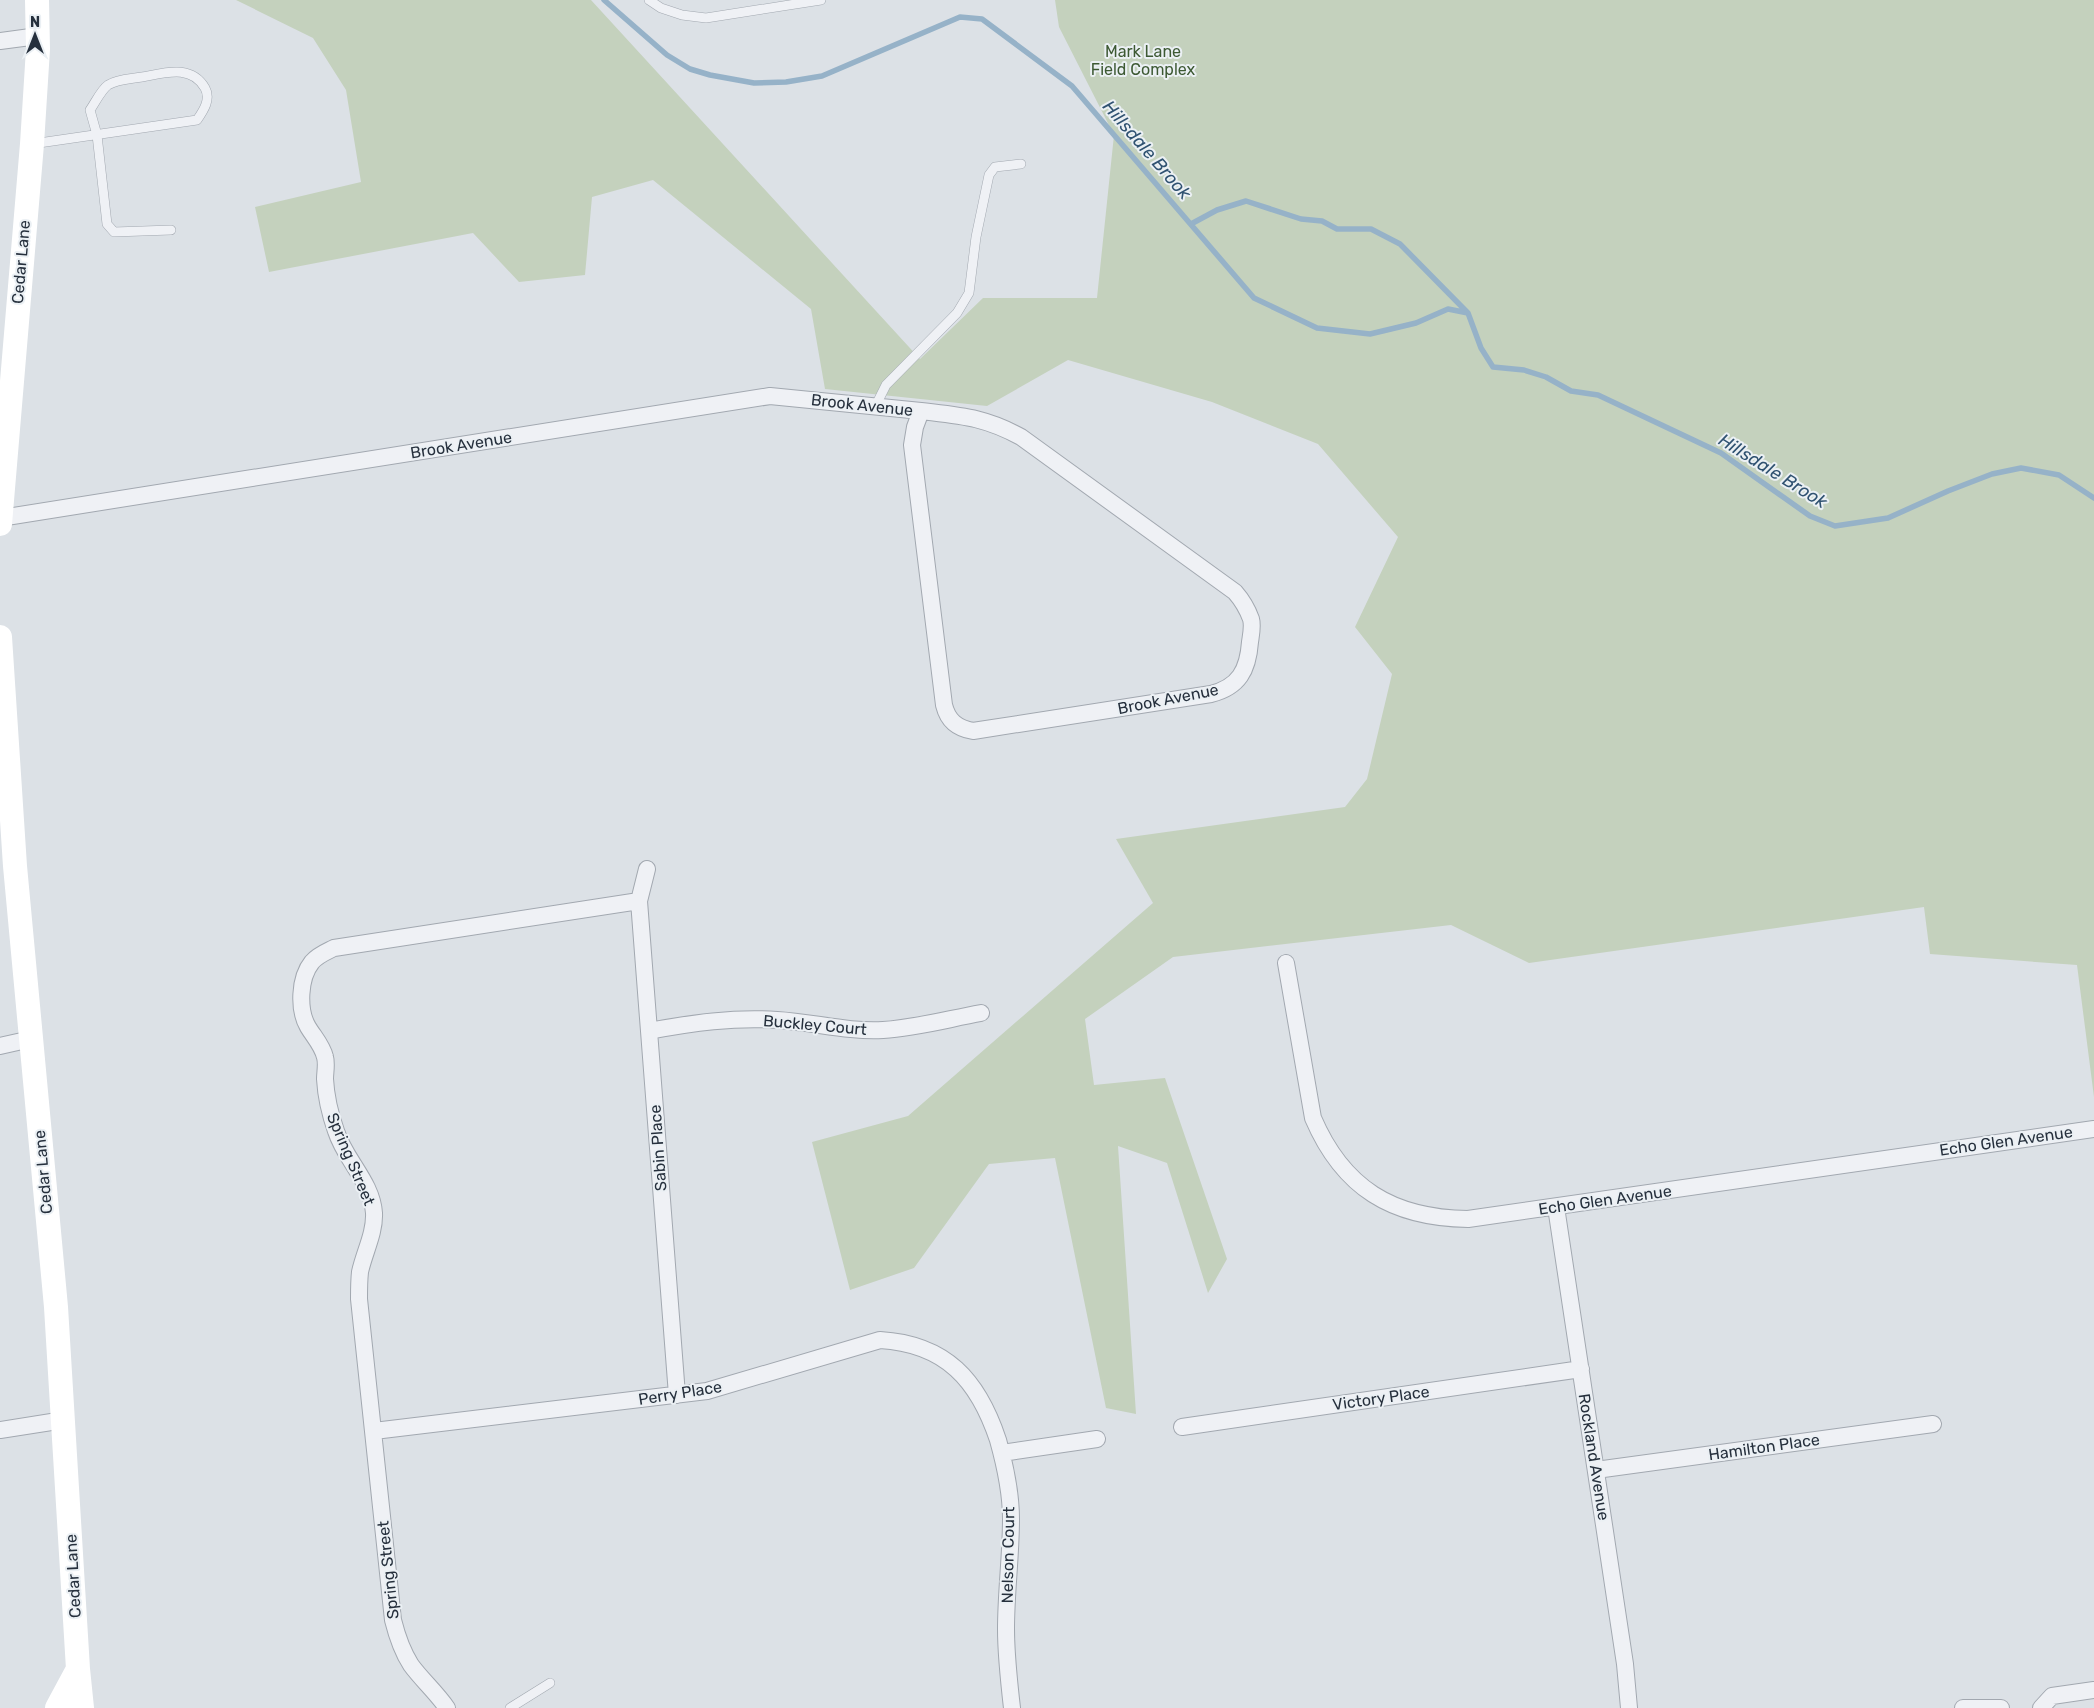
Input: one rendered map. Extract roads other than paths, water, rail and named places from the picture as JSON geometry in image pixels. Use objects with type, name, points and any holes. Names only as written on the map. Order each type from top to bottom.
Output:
[{"type":"street","name":"Cedar Lane","points":[[0,520],[32,144],[38,36],[36,0]]},
{"type":"street","points":[[0,41],[38,36]]},
{"type":"street","name":"Brook Avenue","points":[[0,520],[770,396],[876,405],[973,417],[998,425],[1021,437],[1235,592],[1245,604],[1252,625],[1249,658],[1244,672],[1234,684],[1220,692],[1211,694],[973,731],[961,729],[951,722],[944,705],[912,445],[915,427],[922,411]]},
{"type":"street","name":"Cedar Lane","points":[[0,637],[15,866],[56,1307],[82,1708]]},
{"type":"street","points":[[639,901],[648,869]]},
{"type":"street","name":"Sabin Place","points":[[639,901],[677,1395]]},
{"type":"street","name":"Spring Street","points":[[447,1708],[411,1665],[399,1643],[393,1620],[359,1298],[360,1273],[373,1229],[374,1213],[370,1195],[363,1179],[350,1161],[337,1134],[326,1080],[325,1058],[320,1043],[307,1026],[302,1010],[305,976],[311,963],[321,954],[334,948],[639,901]]},
{"type":"street","name":"Echo Glen Avenue","points":[[1286,963],[1313,1118],[1322,1138],[1335,1158],[1353,1178],[1372,1193],[1392,1205],[1415,1214],[1441,1219],[1468,1220],[2094,1129]]},
{"type":"street","name":"Buckley Court","points":[[649,1031],[692,1023],[735,1019],[778,1020],[854,1030],[883,1030],[908,1028],[981,1013]]},
{"type":"street","points":[[0,1046],[31,1040]]},
{"type":"street","name":"Rockland Avenue","points":[[1556,1207],[1625,1664],[1629,1708]]},
{"type":"street","name":"Perry Place","points":[[374,1431],[707,1391],[880,1340],[900,1341],[923,1348],[944,1358],[960,1371],[974,1387],[985,1406]]},
{"type":"street","name":"Victory Place","points":[[1182,1427],[1580,1369]]},
{"type":"street","name":"Nelson Court","points":[[985,1406],[1002,1453],[1007,1477],[1011,1517],[1006,1628],[1008,1675],[1012,1708]]},
{"type":"street","points":[[0,1430],[64,1420]]},
{"type":"street","name":"Hamilton Place","points":[[1596,1470],[1933,1424]]},
{"type":"street","points":[[1002,1453],[1097,1439]]},
{"type":"street","points":[[57,1708],[78,1669]]},
{"type":"street","points":[[2041,1708],[2052,1696],[2094,1690]]},
{"type":"street","points":[[1963,1708],[2001,1708]]},
{"type":"lane","points":[[649,0],[661,8],[706,18],[821,0]]},
{"type":"lane","points":[[32,144],[96,136],[198,120],[205,109],[207,93],[200,80],[191,73],[177,71],[118,81],[106,86],[90,110],[96,136],[107,224],[114,232],[171,230]]},
{"type":"lane","points":[[876,405],[886,385],[957,313],[969,294],[976,237],[988,175],[995,167],[1022,164]]},
{"type":"lane","points":[[510,1708],[550,1683]]},
{"type":"waterway","name":"Hillsdale Brook","points":[[604,0],[667,55],[690,69],[710,75],[754,83],[786,82],[822,76],[960,17],[982,19],[1072,86],[1254,298],[1317,328],[1370,334],[1416,323],[1448,309],[1468,313],[1481,348],[1493,367],[1524,370],[1546,377],[1571,391],[1598,395],[1721,453],[1810,516],[1835,526],[1888,518],[1992,474],[2021,468],[2059,475],[2094,498]]},
{"type":"waterway","name":"Hillsdale Brook","points":[[1191,224],[1217,210],[1246,201],[1301,219],[1322,221],[1337,229],[1371,229],[1400,244],[1467,312]]},
{"type":"park label","name":"Mark Lane Field Complex","points":[[1143,60]]}]
